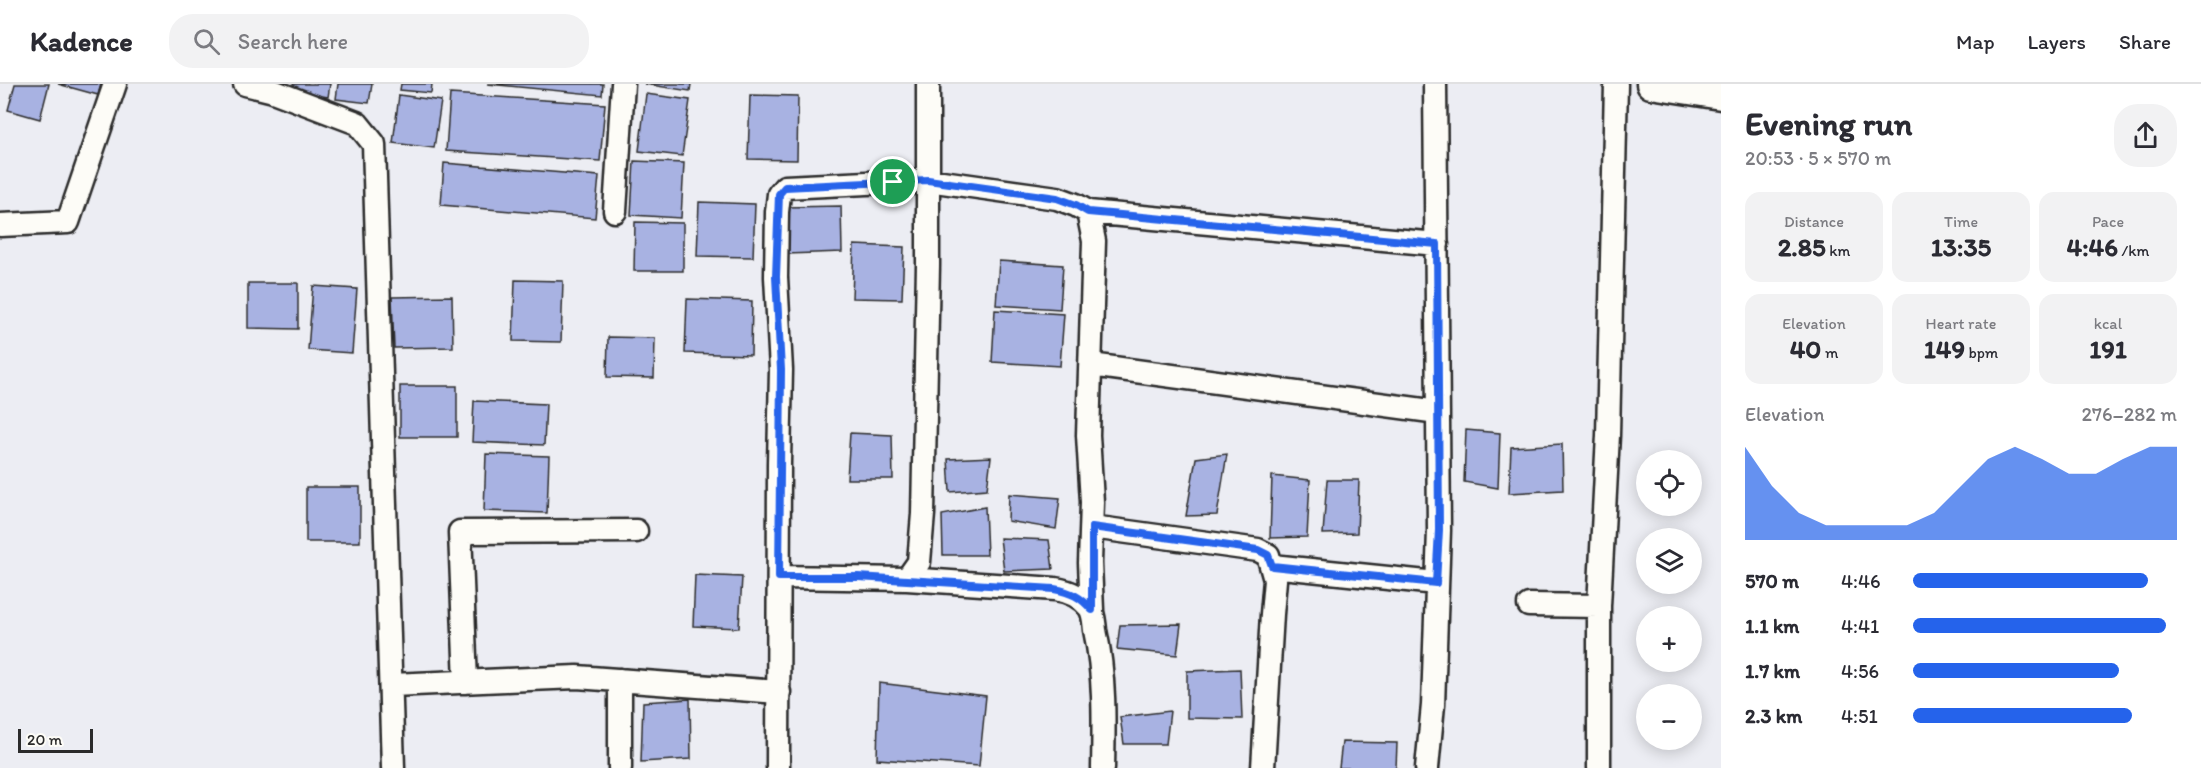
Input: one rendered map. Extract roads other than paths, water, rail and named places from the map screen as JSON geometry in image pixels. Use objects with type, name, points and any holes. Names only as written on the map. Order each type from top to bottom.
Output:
[{"type":"street","points":[[0,225],[68,222],[115,84]]},
{"type":"street","points":[[245,84],[270,87],[357,123],[374,144],[393,768]]},
{"type":"street","points":[[615,211],[623,84]]},
{"type":"street","points":[[907,579],[919,562],[923,514],[928,84]]},
{"type":"street","points":[[1427,768],[1437,618],[1439,530],[1435,84]]},
{"type":"street","points":[[1599,768],[1599,606],[1608,435],[1616,84]]},
{"type":"street","points":[[1651,84],[1721,95]]},
{"type":"street","points":[[778,768],[781,370],[776,277],[779,194],[785,187],[928,180],[1057,198],[1088,212],[1437,244]]},
{"type":"street","points":[[1088,212],[1094,241],[1088,435],[1092,527],[1092,610],[1101,653],[1104,704],[1102,768]]},
{"type":"street","points":[[1090,365],[1438,412]]},
{"type":"street","points":[[1092,527],[1258,550],[1268,555],[1275,580],[1263,768]]},
{"type":"street","points":[[466,682],[460,532],[636,531]]},
{"type":"street","points":[[1272,566],[1436,583]]},
{"type":"street","points":[[779,577],[907,579],[1064,591],[1083,600],[1092,610]]},
{"type":"street","points":[[1529,605],[1599,606]]},
{"type":"street","points":[[392,685],[577,677],[779,692]]},
{"type":"street","points":[[620,680],[620,768]]}]
